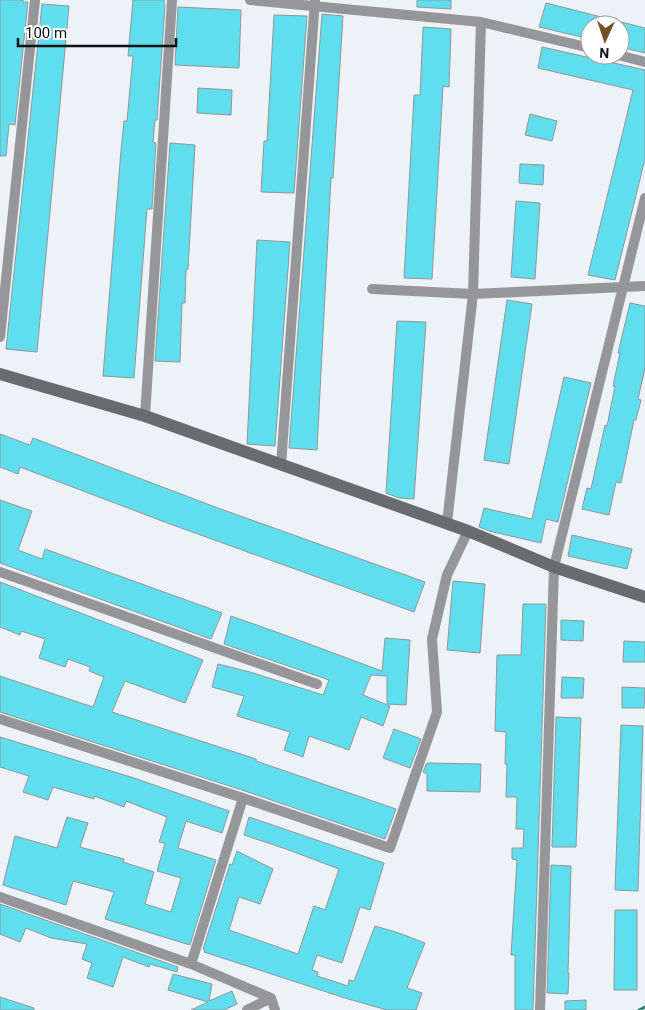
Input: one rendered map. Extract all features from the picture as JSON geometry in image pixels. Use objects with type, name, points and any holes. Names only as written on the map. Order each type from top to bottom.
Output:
[{"type":"street","points":[[0,337],[35,0]]},
{"type":"street","points":[[145,416],[172,0]]},
{"type":"street","points":[[250,0],[315,3],[481,22],[580,46]]},
{"type":"street","points":[[281,465],[315,3]]},
{"type":"street","points":[[447,523],[473,294],[481,22]]},
{"type":"street","points":[[630,58],[645,62]]},
{"type":"street","points":[[540,1010],[554,567],[645,198]]},
{"type":"street","points":[[372,289],[473,294],[645,286]]},
{"type":"street","points":[[0,374],[145,416],[447,523],[554,567],[645,597]]},
{"type":"street","points":[[0,719],[390,848],[437,712],[432,639],[447,575],[468,531]]},
{"type":"street","points":[[0,572],[317,684]]},
{"type":"street","points":[[191,964],[243,798]]},
{"type":"street","points":[[0,897],[191,964],[271,998],[275,1010]]},
{"type":"street","points":[[247,1010],[271,998]]},
{"type":"building","points":[[0,0],[23,0],[23,2],[28,2],[15,125],[9,124],[6,156],[0,156]]},
{"type":"building","points":[[133,0],[164,0],[165,6],[157,120],[155,120],[153,142],[156,143],[152,209],[147,209],[134,378],[103,376],[121,150],[124,121],[127,121],[133,56],[128,56]]},
{"type":"building","points":[[417,0],[451,0],[451,9],[417,7]]},
{"type":"building","points":[[546,3],[594,15],[580,15],[580,37],[539,27]]},
{"type":"building","points":[[42,4],[69,6],[37,352],[6,349]]},
{"type":"building","points":[[178,7],[241,10],[239,68],[175,65]]},
{"type":"building","points":[[322,14],[343,16],[333,178],[331,178],[317,450],[289,448]]},
{"type":"building","points":[[274,15],[307,16],[294,193],[261,192],[264,141],[267,141]]},
{"type":"building","points":[[630,24],[645,28],[645,53],[630,49]]},
{"type":"building","points":[[423,27],[451,29],[449,87],[443,86],[432,279],[404,278],[414,95],[420,95]]},
{"type":"building","points":[[542,47],[580,55],[580,65],[623,65],[645,70],[645,159],[615,280],[588,275],[633,90],[538,68]]},
{"type":"building","points":[[198,88],[232,90],[231,115],[197,113]]},
{"type":"building","points":[[530,114],[557,121],[552,141],[525,135]]},
{"type":"building","points":[[170,143],[195,145],[188,269],[186,269],[185,303],[182,303],[180,362],[155,361]]},
{"type":"building","points":[[520,164],[544,165],[543,185],[519,183]]},
{"type":"building","points":[[516,201],[540,203],[535,279],[511,277]]},
{"type":"building","points":[[257,240],[290,242],[275,446],[247,444]]},
{"type":"building","points":[[507,300],[532,304],[509,464],[484,460]]},
{"type":"building","points":[[630,303],[645,306],[645,368],[638,399],[641,400],[636,420],[634,420],[621,483],[616,482],[609,515],[582,509],[587,488],[591,489],[605,425],[607,426],[620,353],[618,353]]},
{"type":"building","points":[[397,321],[426,322],[414,499],[399,498],[386,493]]},
{"type":"building","points":[[564,377],[591,383],[558,522],[546,519],[541,543],[479,527],[484,508],[532,519]]},
{"type":"building","points":[[0,434],[30,445],[33,438],[218,508],[425,582],[414,612],[170,524],[20,467],[18,474],[0,467]]},
{"type":"building","points":[[0,500],[32,511],[18,550],[42,559],[45,549],[222,613],[211,639],[0,563]]},
{"type":"building","points":[[572,535],[632,549],[627,569],[568,556]]},
{"type":"building","points":[[453,581],[485,584],[480,653],[447,650]]},
{"type":"building","points":[[0,582],[203,660],[185,703],[125,681],[112,712],[256,759],[256,761],[396,809],[385,839],[245,791],[0,712],[0,676],[93,707],[104,677],[89,671],[90,667],[68,659],[65,667],[39,658],[45,639],[21,631],[20,635],[0,627]]},
{"type":"building","points":[[523,604],[546,604],[533,1010],[515,1010],[515,955],[511,955],[517,860],[512,859],[512,848],[523,848],[524,829],[516,829],[517,797],[506,797],[506,732],[495,731],[497,655],[521,655]]},
{"type":"building","points":[[231,616],[382,671],[385,638],[410,640],[406,705],[387,704],[387,676],[371,675],[363,695],[390,706],[383,726],[361,717],[349,750],[309,736],[303,757],[284,750],[290,732],[237,716],[244,696],[212,687],[218,664],[323,695],[329,680],[224,644]]},
{"type":"building","points":[[561,620],[584,621],[583,641],[561,640]]},
{"type":"building","points":[[624,641],[645,642],[645,662],[623,662]]},
{"type":"building","points":[[562,677],[584,678],[583,698],[561,698]]},
{"type":"building","points":[[622,687],[645,688],[644,708],[622,708]]},
{"type":"building","points":[[556,717],[581,718],[576,847],[552,847]]},
{"type":"building","points":[[621,725],[643,726],[638,891],[615,890]]},
{"type":"building","points":[[394,729],[421,739],[410,768],[383,758]]},
{"type":"building","points":[[0,737],[134,778],[229,811],[222,833],[186,821],[178,848],[216,860],[190,945],[105,919],[114,892],[73,881],[66,905],[3,885],[15,836],[57,848],[67,817],[88,823],[80,847],[124,859],[123,862],[154,872],[145,904],[171,912],[181,878],[157,871],[165,843],[159,842],[167,817],[126,801],[124,807],[94,796],[94,799],[53,787],[48,800],[23,792],[29,776],[0,767]]},
{"type":"building","points":[[427,763],[481,764],[480,792],[427,791],[427,774],[423,772]]},
{"type":"building","points":[[249,817],[384,863],[370,910],[360,907],[342,963],[317,955],[312,970],[318,972],[317,976],[348,986],[349,980],[354,981],[375,926],[425,943],[407,988],[422,993],[416,1010],[387,1010],[204,952],[205,950],[203,949],[230,864],[232,865],[237,851],[273,869],[260,904],[239,897],[229,930],[298,954],[314,906],[325,910],[339,869],[244,835]]},
{"type":"building","points":[[551,865],[571,866],[568,994],[547,993]]},
{"type":"building","points":[[0,904],[178,967],[177,972],[150,964],[149,967],[123,957],[113,987],[87,978],[92,963],[82,959],[87,944],[51,938],[26,928],[20,942],[0,934]]},
{"type":"building","points":[[615,910],[637,910],[637,990],[614,990]]},
{"type":"building","points":[[173,974],[212,984],[209,1001],[232,991],[237,1004],[224,1010],[191,1010],[208,1002],[168,990]]},
{"type":"building","points":[[0,997],[34,1008],[34,1010],[0,1010]]},
{"type":"building","points":[[586,1000],[586,1010],[565,1010],[565,1001]]},
{"type":"waterway","points":[[639,1010],[645,1007]]}]
